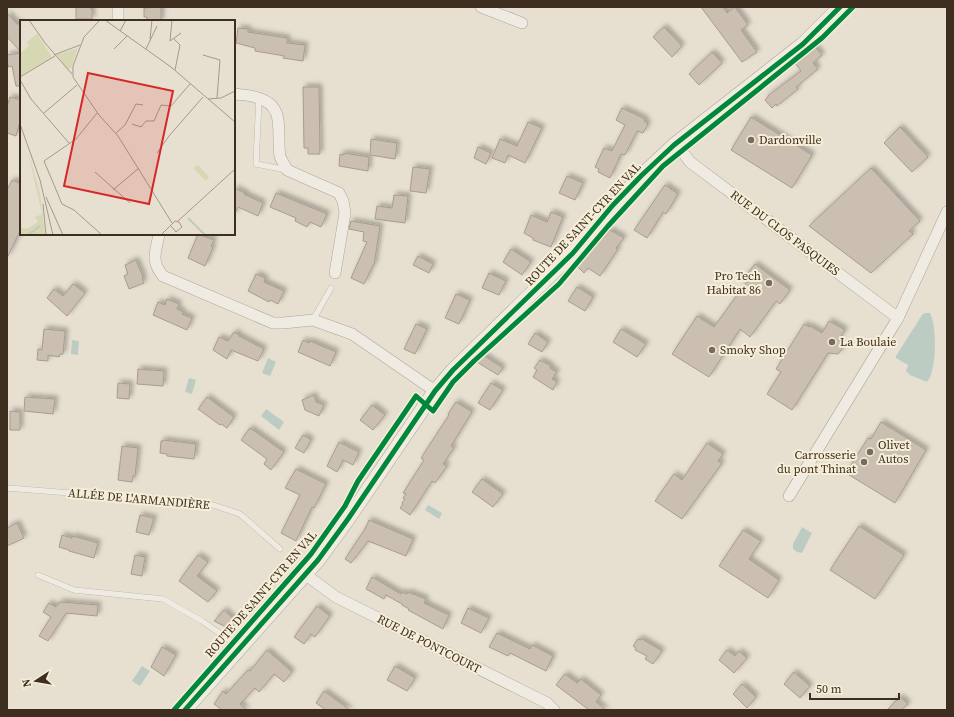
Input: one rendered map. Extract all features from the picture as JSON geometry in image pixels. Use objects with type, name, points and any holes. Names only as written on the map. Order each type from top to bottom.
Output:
[{"type":"street","points":[[118,7],[118,20]]},
{"type":"street","points":[[481,7],[522,23]]},
{"type":"street","name":"ROUTE DE SAINT-CYR EN VAL","points":[[189,707],[318,560],[348,519],[435,391],[453,370],[573,253],[618,200],[642,175],[674,145],[803,44],[840,7]]},
{"type":"street","points":[[235,94],[259,98],[270,103],[276,111],[279,122],[280,156],[287,170],[339,193],[343,201],[345,213],[335,273]]},
{"type":"street","name":"RUE DU CLOS PASQUIES","points":[[674,145],[682,151],[690,162],[898,318]]},
{"type":"street","points":[[789,496],[898,318],[947,212]]},
{"type":"street","points":[[159,235],[154,259],[157,268],[163,276],[273,323],[313,320],[352,334],[435,391]]},
{"type":"street","name":"RUE DE PONTCOURT","points":[[306,575],[336,597],[547,703],[554,710]]},
{"type":"lane","points":[[259,98],[256,164],[287,170]]},
{"type":"lane","points":[[313,320],[331,288]]},
{"type":"lane","name":"ALLÉE DE L'ARMANDIÈRE","points":[[7,488],[210,504],[240,514],[280,549]]},
{"type":"lane","points":[[38,575],[74,590],[163,599],[202,621],[240,648]]},
{"type":"shaded area","points":[[925,313],[930,313],[935,337],[933,369],[927,382],[910,375],[906,371],[908,365],[896,358],[922,315]]},
{"type":"shaded area","points":[[72,340],[79,341],[78,355],[71,354]]},
{"type":"shaded area","points":[[268,358],[276,362],[270,376],[262,373]]},
{"type":"shaded area","points":[[189,378],[196,380],[192,394],[185,392]]},
{"type":"shaded area","points":[[266,409],[284,422],[279,430],[261,416]]},
{"type":"shaded area","points":[[428,505],[442,513],[439,519],[425,510]]},
{"type":"shaded area","points":[[802,527],[812,533],[802,553],[793,549],[793,544]]},
{"type":"shaded area","points":[[142,666],[150,671],[140,686],[132,681]]},
{"type":"building","points":[[76,7],[90,7],[92,10],[92,19],[76,19]]},
{"type":"building","points":[[161,7],[161,20],[147,20],[147,17],[144,17],[144,8]]},
{"type":"building","points":[[701,7],[723,7],[727,13],[735,7],[748,25],[741,30],[757,52],[742,62]]},
{"type":"building","points":[[7,13],[17,24],[20,24],[20,51],[7,37]]},
{"type":"building","points":[[664,27],[682,46],[672,57],[653,37]]},
{"type":"building","points":[[238,28],[248,29],[248,32],[287,38],[287,43],[305,45],[303,61],[255,51],[255,48],[236,43]]},
{"type":"building","points":[[815,47],[822,55],[813,63],[818,69],[796,87],[798,89],[777,106],[776,104],[772,108],[765,100],[769,95],[801,71],[795,63]]},
{"type":"building","points":[[712,52],[722,63],[699,85],[689,74]]},
{"type":"building","points":[[20,53],[20,86],[16,86],[12,66],[8,67],[7,55]]},
{"type":"building","points":[[303,87],[319,87],[320,154],[308,154],[308,148],[304,148]]},
{"type":"building","points":[[10,97],[20,100],[20,122],[16,136],[7,133],[7,107]]},
{"type":"building","points":[[622,108],[645,119],[644,121],[648,124],[643,133],[637,131],[625,155],[621,154],[610,178],[598,172],[599,169],[595,167],[604,148],[612,151],[625,125],[616,120]]},
{"type":"building","points":[[751,117],[812,155],[792,188],[731,150]]},
{"type":"building","points":[[528,122],[542,128],[525,163],[508,155],[505,163],[492,158],[500,139],[517,146]]},
{"type":"building","points":[[900,127],[928,157],[912,172],[884,143]]},
{"type":"building","points":[[371,139],[397,143],[395,159],[370,155]]},
{"type":"building","points":[[478,147],[491,153],[486,164],[474,158]]},
{"type":"building","points":[[344,153],[369,157],[368,171],[339,166],[340,154],[344,155]]},
{"type":"building","points":[[413,167],[430,169],[426,193],[410,191]]},
{"type":"building","points":[[871,168],[920,221],[909,231],[913,234],[871,273],[809,226]]},
{"type":"building","points":[[567,176],[583,183],[575,200],[559,193]]},
{"type":"building","points":[[12,180],[20,184],[20,231],[7,258],[7,190]]},
{"type":"building","points":[[665,185],[678,194],[666,214],[663,212],[647,238],[634,230]]},
{"type":"building","points":[[235,188],[263,203],[258,216],[238,207],[235,214]]},
{"type":"building","points":[[276,193],[327,214],[321,227],[310,222],[307,227],[295,221],[296,218],[270,207]]},
{"type":"building","points":[[394,195],[408,196],[405,223],[375,219],[377,206],[392,208]]},
{"type":"building","points":[[551,212],[563,217],[551,247],[533,240],[533,238],[524,233],[531,215],[547,222]]},
{"type":"building","points":[[351,221],[380,226],[374,265],[364,284],[351,278],[367,242],[363,241],[364,232],[349,229]]},
{"type":"building","points":[[610,230],[624,238],[616,248],[618,249],[600,276],[588,268],[584,273],[577,266]]},
{"type":"building","points":[[198,235],[214,240],[211,246],[213,247],[205,266],[188,258]]},
{"type":"building","points":[[511,249],[531,262],[522,275],[503,262]]},
{"type":"building","points":[[418,256],[433,264],[429,273],[413,265]]},
{"type":"building","points":[[136,260],[144,283],[129,289],[124,276],[128,274],[125,265]]},
{"type":"building","points":[[755,264],[790,290],[780,304],[776,301],[750,337],[740,329],[709,377],[672,354],[697,316],[714,327],[748,280],[744,278]]},
{"type":"building","points":[[489,273],[506,281],[499,295],[482,288]]},
{"type":"building","points":[[256,274],[265,278],[264,282],[284,291],[278,304],[270,300],[269,302],[248,291]]},
{"type":"building","points":[[73,284],[85,293],[67,316],[47,298],[54,289],[63,296]]},
{"type":"building","points":[[577,287],[593,297],[585,311],[568,301]]},
{"type":"building","points":[[456,294],[470,300],[459,324],[445,318]]},
{"type":"building","points":[[167,299],[179,304],[177,309],[183,312],[182,314],[192,318],[187,330],[153,315],[158,302],[165,305]]},
{"type":"building","points":[[829,321],[845,330],[839,339],[842,349],[838,354],[828,353],[792,410],[767,394],[781,372],[776,369],[804,324],[822,333]]},
{"type":"building","points":[[416,324],[427,329],[415,354],[404,349]]},
{"type":"building","points":[[44,329],[65,331],[63,354],[60,354],[59,357],[48,355],[48,361],[37,360],[38,349],[42,350]]},
{"type":"building","points":[[621,329],[646,344],[637,357],[613,342]]},
{"type":"building","points":[[234,332],[264,349],[258,361],[231,350],[227,359],[213,350],[219,337],[228,341]]},
{"type":"building","points":[[535,333],[548,342],[542,352],[528,344]]},
{"type":"building","points":[[303,340],[309,343],[310,341],[336,352],[330,366],[298,352]]},
{"type":"building","points":[[483,355],[503,368],[498,375],[477,362]]},
{"type":"building","points":[[540,360],[551,366],[550,368],[557,372],[552,379],[557,382],[553,390],[533,377],[537,370],[534,368]]},
{"type":"building","points":[[138,369],[164,371],[163,386],[137,384]]},
{"type":"building","points":[[118,383],[130,384],[129,399],[117,398]]},
{"type":"building","points":[[491,383],[503,390],[490,410],[478,403]]},
{"type":"building","points":[[314,395],[316,402],[324,405],[319,416],[305,410],[302,400]]},
{"type":"building","points":[[25,397],[55,399],[53,414],[24,411]]},
{"type":"building","points":[[207,397],[234,417],[227,428],[221,424],[220,425],[198,409]]},
{"type":"building","points":[[456,402],[472,412],[451,446],[454,448],[443,464],[447,466],[435,483],[432,481],[410,515],[400,508],[406,494],[403,493],[424,460],[421,458]]},
{"type":"building","points":[[372,405],[385,415],[373,430],[360,420]]},
{"type":"building","points":[[10,411],[20,412],[20,430],[10,430]]},
{"type":"building","points":[[881,422],[926,450],[895,503],[846,473],[868,438],[871,439]]},
{"type":"building","points":[[250,428],[284,452],[271,470],[264,464],[267,459],[241,440]]},
{"type":"building","points":[[303,435],[311,440],[304,453],[295,448]]},
{"type":"building","points":[[161,441],[196,444],[194,459],[167,456],[167,454],[160,453]]},
{"type":"building","points":[[339,442],[359,452],[353,465],[343,460],[337,472],[327,466]]},
{"type":"building","points":[[707,443],[723,454],[718,461],[722,463],[682,519],[655,501],[674,474],[682,480]]},
{"type":"building","points":[[122,446],[138,448],[135,476],[133,476],[132,482],[118,480]]},
{"type":"building","points":[[296,469],[326,484],[314,508],[312,507],[296,541],[281,533],[300,495],[285,488]]},
{"type":"building","points":[[482,479],[503,494],[493,507],[472,492]]},
{"type":"building","points":[[140,515],[154,518],[149,535],[136,532]]},
{"type":"building","points":[[369,520],[413,539],[406,556],[368,541],[351,563],[345,559],[365,529]]},
{"type":"building","points":[[17,523],[24,538],[7,546],[7,528]]},
{"type":"building","points":[[859,526],[904,555],[875,599],[830,570]]},
{"type":"building","points":[[743,530],[761,541],[749,559],[779,580],[768,598],[719,566]]},
{"type":"building","points":[[62,535],[72,538],[73,536],[98,543],[94,558],[59,547]]},
{"type":"building","points":[[135,555],[145,557],[142,576],[131,574]]},
{"type":"building","points":[[198,555],[208,562],[197,576],[217,591],[208,602],[179,581]]},
{"type":"building","points":[[372,577],[401,594],[402,592],[407,594],[408,592],[426,599],[424,603],[449,615],[443,629],[408,610],[409,609],[402,604],[386,595],[384,599],[366,589]]},
{"type":"building","points":[[60,602],[98,605],[97,616],[66,613],[48,641],[39,636],[51,617],[43,612],[49,603],[56,607]]},
{"type":"building","points":[[317,606],[330,616],[315,637],[311,634],[304,644],[294,637]]},
{"type":"building","points":[[468,608],[489,618],[481,633],[461,623]]},
{"type":"building","points":[[224,610],[237,622],[230,629],[214,621]]},
{"type":"building","points":[[497,633],[530,649],[532,645],[553,656],[546,671],[510,653],[508,656],[489,647]]},
{"type":"building","points":[[638,639],[642,639],[662,651],[653,664],[645,659],[647,656],[635,650],[636,648],[633,646]]},
{"type":"building","points":[[162,647],[176,655],[164,676],[151,667]]},
{"type":"building","points":[[267,650],[292,672],[284,682],[274,674],[259,692],[255,688],[240,704],[247,710],[222,710],[214,704],[223,691],[226,694],[248,670],[250,671]]},
{"type":"building","points":[[727,650],[735,656],[739,651],[747,658],[734,673],[719,660]]},
{"type":"building","points":[[395,666],[415,678],[407,691],[387,680]]},
{"type":"building","points":[[794,672],[810,686],[800,698],[784,684]]},
{"type":"building","points":[[565,674],[577,683],[581,679],[601,695],[596,702],[606,710],[589,710],[556,685]]},
{"type":"building","points":[[742,684],[756,697],[747,708],[733,694]]},
{"type":"building","points":[[324,691],[350,710],[326,710],[316,703]]},
{"type":"building","points":[[900,697],[908,704],[901,710],[887,710]]},
{"type":"cycle path","points":[[185,710],[318,560],[348,519],[435,391],[453,370],[573,253],[613,205],[642,175],[674,145],[803,44],[840,7]]},
{"type":"cycle path","points":[[174,710],[311,554],[345,506],[358,481],[416,396],[433,411],[453,382],[559,284],[608,226],[663,166],[822,38],[853,7]]},
{"type":"place","name":"Dardonville","points":[[751,140]]},
{"type":"place","name":"Pro Tech Habitat 86","points":[[769,283]]},
{"type":"place","name":"La Boulaie","points":[[832,342]]},
{"type":"place","name":"Smoky Shop","points":[[712,350]]},
{"type":"place","name":"Olivet Autos","points":[[870,452]]},
{"type":"place","name":"Carrosserie du pont Thinat","points":[[864,462]]}]
